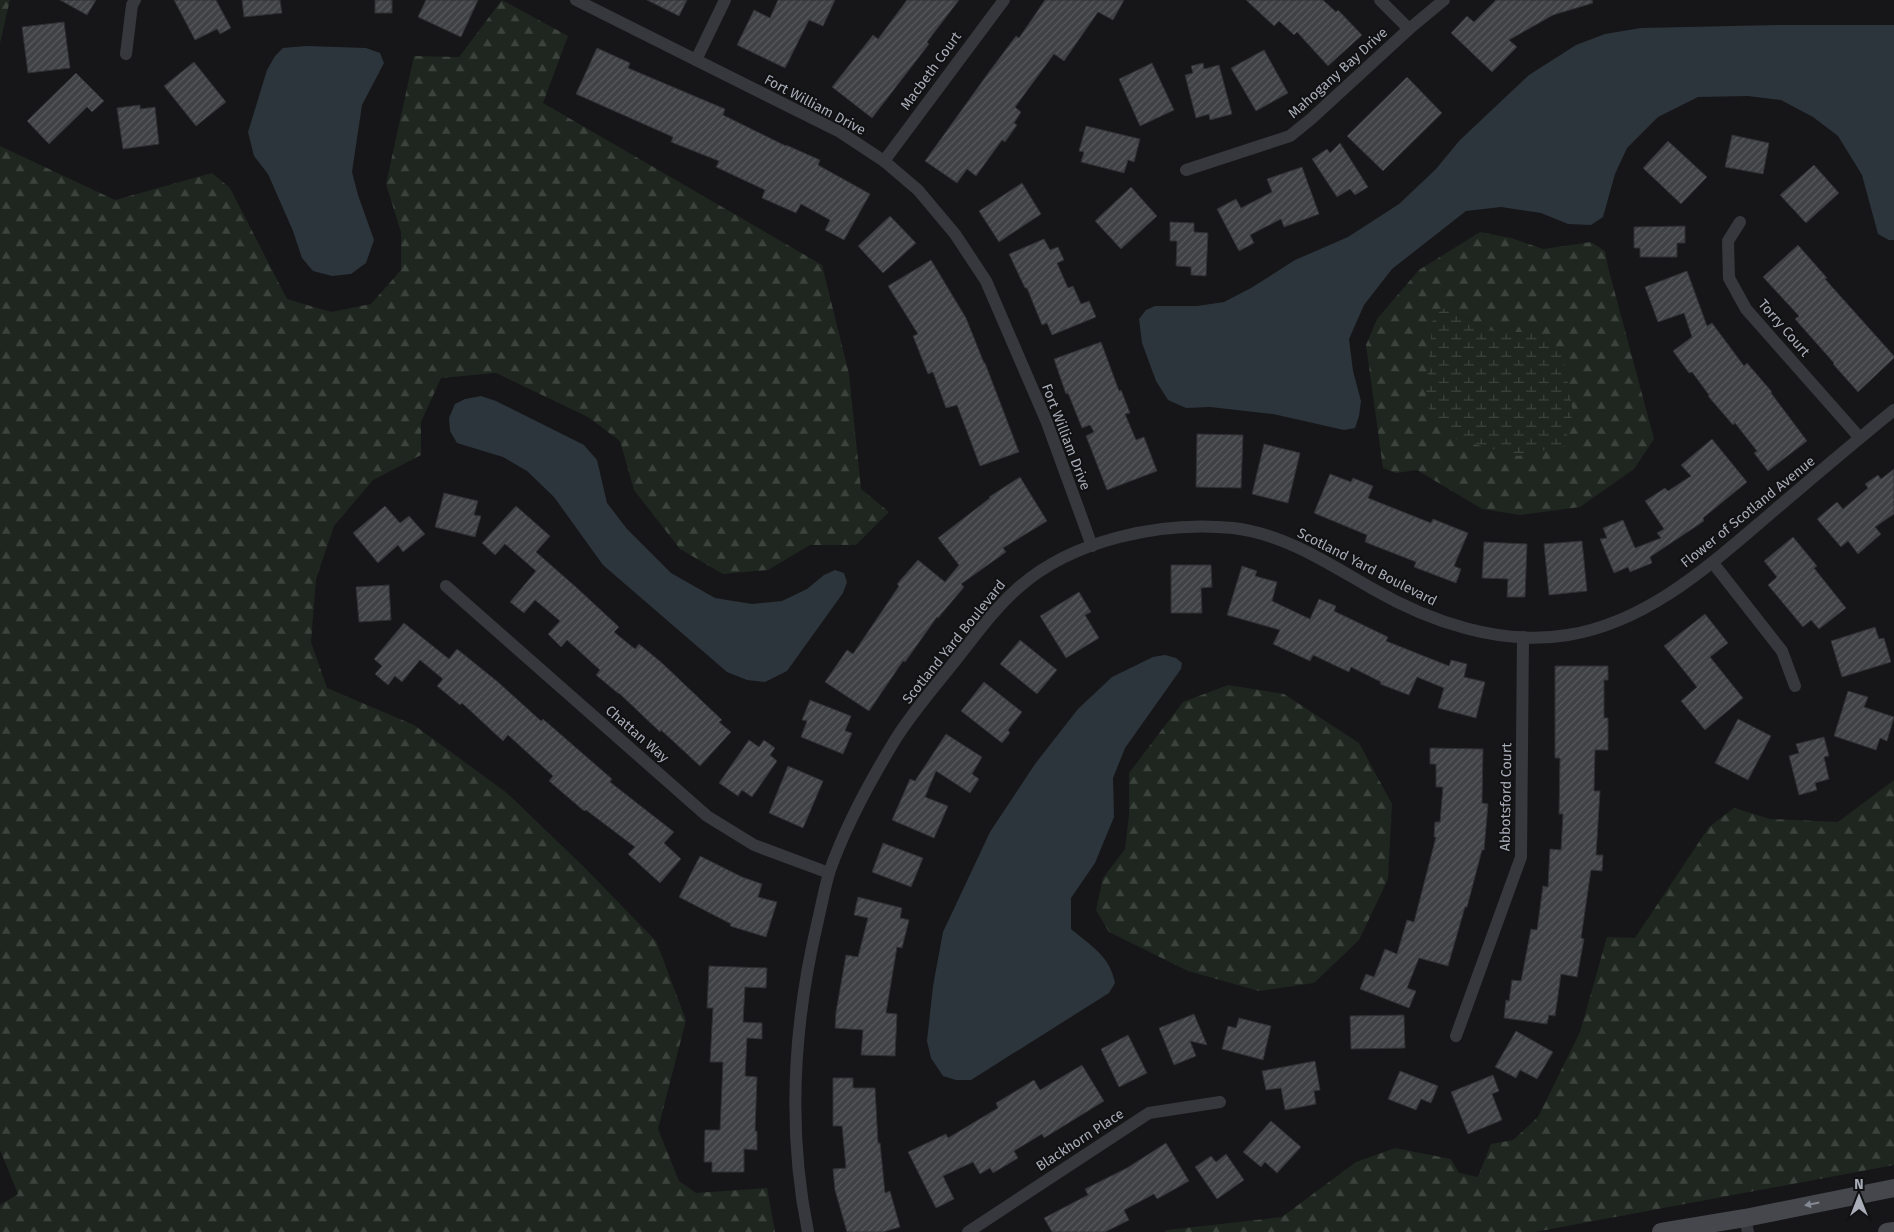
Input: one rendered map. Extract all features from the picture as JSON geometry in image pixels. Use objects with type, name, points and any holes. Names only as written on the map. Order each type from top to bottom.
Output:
[{"type":"main road","points":[[1661,1232],[1747,1225],[1894,1188]]},
{"type":"main road","points":[[1887,1232],[1894,1231]]},
{"type":"street","points":[[126,54],[132,5],[135,0]]},
{"type":"street","name":"Fort William Drive","points":[[576,0],[840,132],[884,161],[918,190],[956,234],[986,281],[1046,420],[1092,546]]},
{"type":"street","points":[[696,60],[725,0]]},
{"type":"street","name":"Macbeth Court","points":[[884,161],[1004,0]]},
{"type":"street","points":[[1380,0],[1409,29]]},
{"type":"street","name":"Mahogany Bay Drive","points":[[1186,170],[1290,136],[1444,0]]},
{"type":"street","name":"Torry Court","points":[[1740,222],[1728,241],[1729,278],[1746,308],[1860,438]]},
{"type":"street","name":"Flower of Scotland Avenue","points":[[1524,638],[1567,635],[1607,625],[1635,614],[1665,597],[1713,563],[1894,410]]},
{"type":"street","name":"Scotland Yard Boulevard","points":[[808,1232],[800,1194],[796,1108],[798,1030],[808,961],[829,873],[846,831],[896,739],[1000,605],[1020,585],[1045,568],[1092,546],[1115,538],[1154,529],[1194,525],[1240,529],[1285,541],[1330,563],[1408,608],[1445,623],[1483,632],[1524,638]]},
{"type":"street","points":[[1713,563],[1782,651],[1796,686]]},
{"type":"street","name":"Chattan Way","points":[[446,586],[707,816],[754,845],[829,873]]},
{"type":"street","name":"Abbotsford Court","points":[[1456,1036],[1521,857],[1524,638]]},
{"type":"street","name":"Blackhorn Place","points":[[968,1232],[1149,1113],[1220,1102]]},
{"type":"green space","points":[[0,0],[10,0],[0,43]]},
{"type":"green space","points":[[502,0],[568,36],[543,103],[822,265],[849,374],[861,489],[889,512],[856,545],[810,545],[768,570],[723,574],[680,549],[634,490],[620,441],[588,417],[496,373],[441,378],[421,422],[421,455],[373,480],[334,526],[316,579],[311,642],[327,688],[414,725],[507,793],[584,867],[656,941],[686,1020],[658,1129],[679,1181],[696,1193],[767,1188],[775,1232],[0,1232],[0,1205],[18,1194],[0,1150],[0,146],[115,200],[212,173],[230,188],[287,299],[331,312],[371,304],[401,270],[401,232],[386,184],[414,56],[459,57]]},
{"type":"green space","points":[[1480,232],[1511,238],[1543,249],[1591,242],[1605,251],[1654,439],[1634,469],[1580,507],[1520,515],[1482,509],[1417,470],[1396,473],[1383,468],[1366,345],[1377,319],[1419,270]],"holes":[[[1445,308],[1495,332],[1536,332],[1425,404]]]},
{"type":"green space","points":[[1445,308],[1495,332],[1536,332],[1563,356],[1573,413],[1564,446],[1518,456],[1455,439],[1425,404],[1433,316]]},
{"type":"green space","points":[[1228,685],[1284,694],[1359,743],[1392,804],[1388,879],[1359,940],[1314,983],[1259,991],[1188,971],[1109,932],[1096,910],[1103,878],[1125,849],[1129,815],[1129,773],[1183,702]]},
{"type":"green space","points":[[1894,780],[1894,1165],[1535,1232],[1164,1232],[1167,1230],[1282,1217],[1356,1162],[1395,1148],[1451,1159],[1459,1173],[1478,1177],[1491,1144],[1513,1140],[1538,1117],[1580,1032],[1607,937],[1635,938],[1709,827],[1734,808],[1770,819],[1838,822]]},
{"type":"shaded area","points":[[1894,25],[1894,240],[1889,240],[1878,234],[1862,175],[1838,136],[1813,117],[1781,100],[1748,96],[1698,97],[1658,117],[1627,148],[1615,174],[1603,217],[1591,225],[1568,224],[1541,213],[1501,207],[1466,211],[1392,269],[1364,305],[1349,339],[1353,371],[1361,401],[1355,428],[1344,430],[1273,414],[1210,407],[1186,408],[1168,400],[1156,381],[1142,343],[1139,319],[1146,310],[1155,306],[1197,306],[1224,302],[1251,288],[1295,260],[1348,237],[1399,204],[1436,169],[1459,141],[1529,75],[1576,45],[1605,34],[1641,28]]},
{"type":"shaded area","points":[[306,46],[366,48],[380,53],[384,63],[362,105],[352,172],[374,240],[366,263],[351,274],[332,276],[313,271],[302,258],[293,231],[268,174],[254,156],[248,132],[267,70],[275,56],[283,48]]},
{"type":"shaded area","points":[[481,396],[496,401],[584,445],[597,460],[607,503],[627,529],[671,573],[715,598],[752,604],[782,601],[807,589],[824,575],[835,570],[844,573],[847,582],[843,593],[787,671],[765,682],[747,680],[727,672],[603,565],[554,497],[527,471],[503,457],[457,443],[450,431],[449,418],[455,404],[465,399]]},
{"type":"shaded area","points":[[1165,655],[1176,658],[1182,663],[1181,669],[1125,748],[1113,778],[1114,817],[1095,863],[1071,898],[1071,929],[1099,952],[1109,966],[1115,983],[1109,993],[971,1080],[956,1080],[943,1076],[931,1058],[927,1041],[933,986],[943,932],[990,832],[1035,764],[1078,709],[1112,677],[1153,657]]},
{"type":"building","points":[[60,0],[96,0],[87,15]]},
{"type":"building","points":[[174,0],[216,0],[231,28],[220,34],[217,29],[195,40]]},
{"type":"building","points":[[242,0],[280,0],[282,13],[244,17]]},
{"type":"building","points":[[375,0],[392,0],[392,13],[375,13]]},
{"type":"building","points":[[426,0],[478,0],[461,37],[418,17]]},
{"type":"building","points":[[647,0],[687,0],[679,16]]},
{"type":"building","points":[[778,0],[835,0],[823,26],[809,20],[785,68],[737,45],[754,10],[770,18]]},
{"type":"building","points":[[907,0],[959,0],[927,42],[929,44],[872,118],[832,87],[873,35],[878,39]]},
{"type":"building","points":[[1045,0],[1124,0],[1113,20],[1098,12],[1064,61],[1054,54],[1015,107],[1021,112],[1014,123],[1017,125],[1005,142],[1002,140],[976,176],[967,169],[957,183],[925,161],[989,72],[1016,36],[1019,38]]},
{"type":"building","points":[[1246,0],[1323,0],[1336,12],[1338,10],[1362,35],[1328,66],[1297,32],[1294,35],[1279,21],[1274,26]]},
{"type":"building","points":[[1496,0],[1592,0],[1593,3],[1553,15],[1509,40],[1517,47],[1492,72],[1451,33],[1467,16],[1474,22]]},
{"type":"building","points":[[64,22],[70,68],[28,73],[22,27]]},
{"type":"building","points":[[597,48],[630,63],[628,68],[725,109],[723,115],[786,146],[820,160],[818,165],[870,194],[844,240],[825,230],[830,220],[801,204],[796,213],[762,198],[765,190],[716,167],[719,161],[671,142],[673,137],[576,94]]},
{"type":"building","points":[[1264,50],[1288,93],[1256,111],[1231,68]]},
{"type":"building","points":[[194,62],[226,102],[196,126],[164,86]]},
{"type":"building","points":[[1152,63],[1174,110],[1140,126],[1119,79]]},
{"type":"building","points":[[1203,63],[1204,69],[1219,65],[1232,114],[1210,120],[1209,114],[1196,118],[1185,75],[1193,73],[1191,66]]},
{"type":"building","points":[[76,73],[104,101],[92,112],[87,107],[49,144],[27,121]]},
{"type":"building","points":[[1407,77],[1442,113],[1383,171],[1347,136]]},
{"type":"building","points":[[140,105],[140,109],[155,107],[159,144],[123,149],[117,108]]},
{"type":"building","points":[[1086,126],[1140,139],[1134,162],[1128,160],[1124,173],[1081,162],[1084,152],[1079,151]]},
{"type":"building","points":[[1732,135],[1769,143],[1763,174],[1725,167]]},
{"type":"building","points":[[1668,141],[1707,177],[1681,204],[1643,168]]},
{"type":"building","points":[[1340,143],[1368,187],[1355,195],[1350,189],[1337,197],[1312,159],[1327,149],[1330,153]]},
{"type":"building","points":[[1814,165],[1839,193],[1806,223],[1780,195]]},
{"type":"building","points":[[1302,167],[1319,214],[1284,227],[1281,219],[1250,235],[1254,243],[1239,251],[1217,209],[1236,199],[1241,208],[1272,192],[1267,179]]},
{"type":"building","points":[[1022,183],[1041,214],[999,242],[979,211]]},
{"type":"building","points":[[1131,187],[1157,216],[1121,249],[1095,221]]},
{"type":"building","points":[[890,216],[916,243],[883,273],[858,246]]},
{"type":"building","points":[[1170,222],[1194,223],[1194,232],[1208,233],[1206,276],[1191,275],[1191,267],[1176,266],[1177,241],[1170,241]]},
{"type":"building","points":[[1685,226],[1685,243],[1677,243],[1677,257],[1640,257],[1640,248],[1634,248],[1634,227]]},
{"type":"building","points":[[1044,239],[1050,250],[1058,247],[1064,260],[1057,263],[1068,288],[1073,286],[1081,304],[1089,301],[1096,317],[1052,335],[1047,323],[1042,325],[1027,288],[1025,288],[1009,254]]},
{"type":"building","points":[[1798,245],[1827,278],[1825,279],[1894,356],[1858,392],[1795,319],[1799,316],[1763,277]]},
{"type":"building","points":[[931,260],[966,318],[1019,452],[980,466],[957,405],[946,408],[933,372],[928,374],[913,336],[918,334],[888,286]]},
{"type":"building","points":[[1687,271],[1707,326],[1712,323],[1744,366],[1747,363],[1772,392],[1807,441],[1768,471],[1754,453],[1757,451],[1735,423],[1733,425],[1708,396],[1692,372],[1689,373],[1673,351],[1692,337],[1684,313],[1658,322],[1645,287]]},
{"type":"building","points":[[1101,342],[1119,391],[1121,390],[1130,413],[1125,414],[1136,440],[1144,437],[1157,471],[1107,490],[1086,436],[1094,432],[1090,425],[1082,428],[1068,393],[1066,394],[1054,359]]},
{"type":"building","points":[[1197,434],[1243,435],[1241,488],[1196,487]]},
{"type":"building","points":[[1712,439],[1747,482],[1703,518],[1704,521],[1650,557],[1652,563],[1630,572],[1628,567],[1614,573],[1600,539],[1607,538],[1603,528],[1623,520],[1635,548],[1661,538],[1657,533],[1664,529],[1645,501],[1665,488],[1668,491],[1691,476],[1681,465]]},
{"type":"building","points":[[1264,444],[1300,453],[1288,503],[1252,494]]},
{"type":"building","points":[[1894,469],[1894,514],[1875,527],[1881,534],[1858,554],[1848,541],[1841,547],[1817,519],[1837,502],[1843,509],[1868,488],[1865,484],[1878,475],[1881,479]]},
{"type":"building","points":[[1330,474],[1351,482],[1353,478],[1373,486],[1368,498],[1431,523],[1433,519],[1468,533],[1454,566],[1461,569],[1456,583],[1414,567],[1416,562],[1365,542],[1367,535],[1314,513]]},
{"type":"building","points":[[1020,477],[1047,521],[1003,548],[1006,552],[961,584],[964,587],[937,617],[905,662],[903,661],[869,711],[825,682],[847,650],[853,654],[899,586],[897,584],[918,560],[945,582],[959,565],[938,538],[989,497]]},
{"type":"building","points":[[444,493],[478,501],[474,515],[481,516],[475,537],[435,527]]},
{"type":"building","points":[[385,506],[400,523],[409,516],[425,534],[403,552],[398,545],[378,563],[353,533]]},
{"type":"building","points":[[516,506],[550,536],[536,552],[619,627],[614,632],[635,649],[639,644],[662,663],[722,720],[719,722],[731,732],[700,766],[661,730],[660,732],[619,693],[596,675],[600,670],[567,640],[561,647],[548,634],[560,621],[535,600],[524,613],[510,602],[536,571],[505,544],[495,555],[482,543]]},
{"type":"building","points":[[1793,537],[1817,566],[1814,568],[1846,608],[1819,629],[1811,620],[1803,627],[1768,585],[1777,577],[1764,561]]},
{"type":"building","points":[[1582,541],[1587,591],[1549,595],[1544,544]]},
{"type":"building","points":[[1484,542],[1527,544],[1525,597],[1507,597],[1508,579],[1482,578]]},
{"type":"building","points":[[1171,565],[1211,565],[1212,587],[1201,588],[1202,613],[1171,613]]},
{"type":"building","points":[[1242,566],[1257,571],[1255,576],[1277,582],[1272,601],[1310,619],[1319,599],[1336,606],[1334,611],[1388,637],[1386,641],[1449,666],[1451,660],[1467,664],[1464,677],[1485,682],[1476,718],[1438,708],[1444,688],[1417,677],[1409,695],[1380,684],[1381,682],[1351,667],[1349,672],[1313,655],[1310,661],[1273,644],[1280,630],[1227,615]]},
{"type":"building","points":[[389,585],[391,620],[359,622],[356,587]]},
{"type":"building","points":[[1079,592],[1091,612],[1085,615],[1099,638],[1066,658],[1040,616]]},
{"type":"building","points":[[1705,614],[1728,643],[1710,657],[1743,698],[1705,730],[1681,701],[1697,687],[1664,646]]},
{"type":"building","points":[[404,623],[449,659],[457,649],[498,682],[541,721],[543,719],[612,779],[610,782],[674,832],[664,843],[681,859],[660,883],[628,854],[635,847],[586,810],[584,811],[549,781],[553,776],[508,735],[503,741],[462,703],[460,705],[437,686],[443,679],[420,660],[402,682],[395,676],[388,685],[375,674],[382,666],[374,659]]},
{"type":"building","points":[[1875,627],[1879,639],[1884,638],[1891,662],[1842,677],[1831,641]]},
{"type":"building","points":[[1020,640],[1057,670],[1037,694],[1000,664]]},
{"type":"building","points":[[1555,666],[1608,666],[1608,680],[1604,680],[1604,718],[1608,718],[1608,750],[1595,750],[1594,791],[1600,791],[1596,855],[1603,855],[1602,871],[1591,870],[1581,938],[1584,939],[1577,977],[1561,974],[1555,1016],[1549,1015],[1547,1024],[1504,1018],[1506,1000],[1509,1001],[1512,980],[1521,981],[1531,929],[1537,930],[1543,886],[1548,887],[1550,849],[1561,850],[1563,814],[1559,814],[1560,758],[1555,758]]},
{"type":"building","points":[[984,682],[1022,712],[1008,730],[1010,733],[1002,743],[961,711]]},
{"type":"building","points":[[1848,691],[1868,697],[1864,707],[1894,717],[1887,741],[1880,738],[1876,750],[1834,736]]},
{"type":"building","points":[[810,700],[851,716],[845,731],[852,733],[843,754],[801,737],[807,721],[802,720]]},
{"type":"building","points":[[1738,719],[1771,736],[1748,780],[1715,763]]},
{"type":"building","points":[[946,734],[982,757],[972,774],[979,779],[970,793],[936,771],[925,797],[948,806],[934,838],[892,820],[910,779],[915,781]]},
{"type":"building","points":[[1824,737],[1829,756],[1824,757],[1829,779],[1815,783],[1817,790],[1799,795],[1789,756],[1799,753],[1796,744]]},
{"type":"building","points":[[749,740],[759,747],[764,740],[775,748],[770,755],[777,761],[752,797],[742,790],[738,796],[719,783]]},
{"type":"building","points":[[1430,748],[1483,749],[1482,803],[1488,804],[1484,850],[1482,850],[1467,907],[1465,907],[1448,966],[1419,958],[1407,988],[1416,991],[1409,1008],[1360,989],[1366,974],[1374,977],[1385,949],[1397,954],[1407,920],[1414,922],[1436,837],[1434,837],[1435,822],[1440,822],[1443,787],[1436,787],[1436,764],[1430,764]]},
{"type":"building","points":[[788,766],[823,781],[803,828],[769,813]]},
{"type":"building","points":[[883,843],[923,858],[911,887],[872,872]]},
{"type":"building","points":[[700,856],[742,877],[762,884],[758,897],[777,902],[766,937],[730,926],[731,924],[679,897]]},
{"type":"building","points":[[858,897],[902,908],[900,918],[909,920],[902,948],[897,947],[886,1013],[897,1014],[895,1056],[861,1055],[863,1030],[835,1028],[846,955],[858,957],[868,918],[854,915]]},
{"type":"building","points":[[709,966],[767,968],[766,988],[745,987],[743,1022],[762,1023],[762,1039],[747,1038],[745,1076],[757,1077],[755,1131],[757,1131],[757,1150],[744,1149],[744,1172],[712,1172],[712,1162],[704,1162],[705,1130],[720,1130],[723,1062],[710,1062],[713,1008],[707,1008]]},
{"type":"building","points":[[1194,1014],[1207,1045],[1190,1041],[1196,1056],[1174,1065],[1159,1028]]},
{"type":"building","points":[[1404,1015],[1405,1048],[1351,1049],[1350,1016]]},
{"type":"building","points":[[1239,1018],[1271,1026],[1263,1060],[1222,1049],[1228,1026],[1236,1028]]},
{"type":"building","points":[[1516,1031],[1553,1052],[1537,1079],[1520,1070],[1516,1078],[1495,1067]]},
{"type":"building","points":[[1128,1035],[1147,1073],[1119,1087],[1101,1049]]},
{"type":"building","points":[[1315,1061],[1320,1090],[1314,1091],[1316,1104],[1285,1110],[1281,1088],[1266,1090],[1262,1071]]},
{"type":"building","points":[[1082,1065],[1104,1101],[1044,1138],[1042,1134],[1014,1151],[1018,1158],[993,1173],[990,1168],[980,1174],[973,1162],[943,1176],[954,1199],[936,1208],[908,1152],[946,1134],[948,1138],[998,1108],[996,1103],[1034,1080],[1040,1090]]},
{"type":"building","points":[[1400,1071],[1438,1086],[1431,1103],[1421,1099],[1416,1110],[1388,1099]]},
{"type":"building","points":[[1493,1075],[1499,1091],[1492,1094],[1502,1120],[1468,1134],[1451,1092]]},
{"type":"building","points":[[833,1078],[853,1078],[853,1088],[875,1088],[878,1143],[880,1143],[885,1193],[890,1191],[900,1227],[883,1232],[847,1232],[835,1190],[833,1169],[846,1168],[842,1126],[833,1126]]},
{"type":"building","points":[[1271,1121],[1301,1147],[1277,1173],[1265,1162],[1261,1167],[1243,1152]]},
{"type":"building","points":[[1166,1143],[1189,1181],[1157,1199],[1154,1194],[1124,1210],[1129,1220],[1105,1232],[1052,1232],[1044,1218],[1088,1195],[1085,1189],[1127,1168]]},
{"type":"building","points":[[1226,1154],[1244,1180],[1217,1199],[1195,1167],[1211,1156],[1216,1162]]}]
